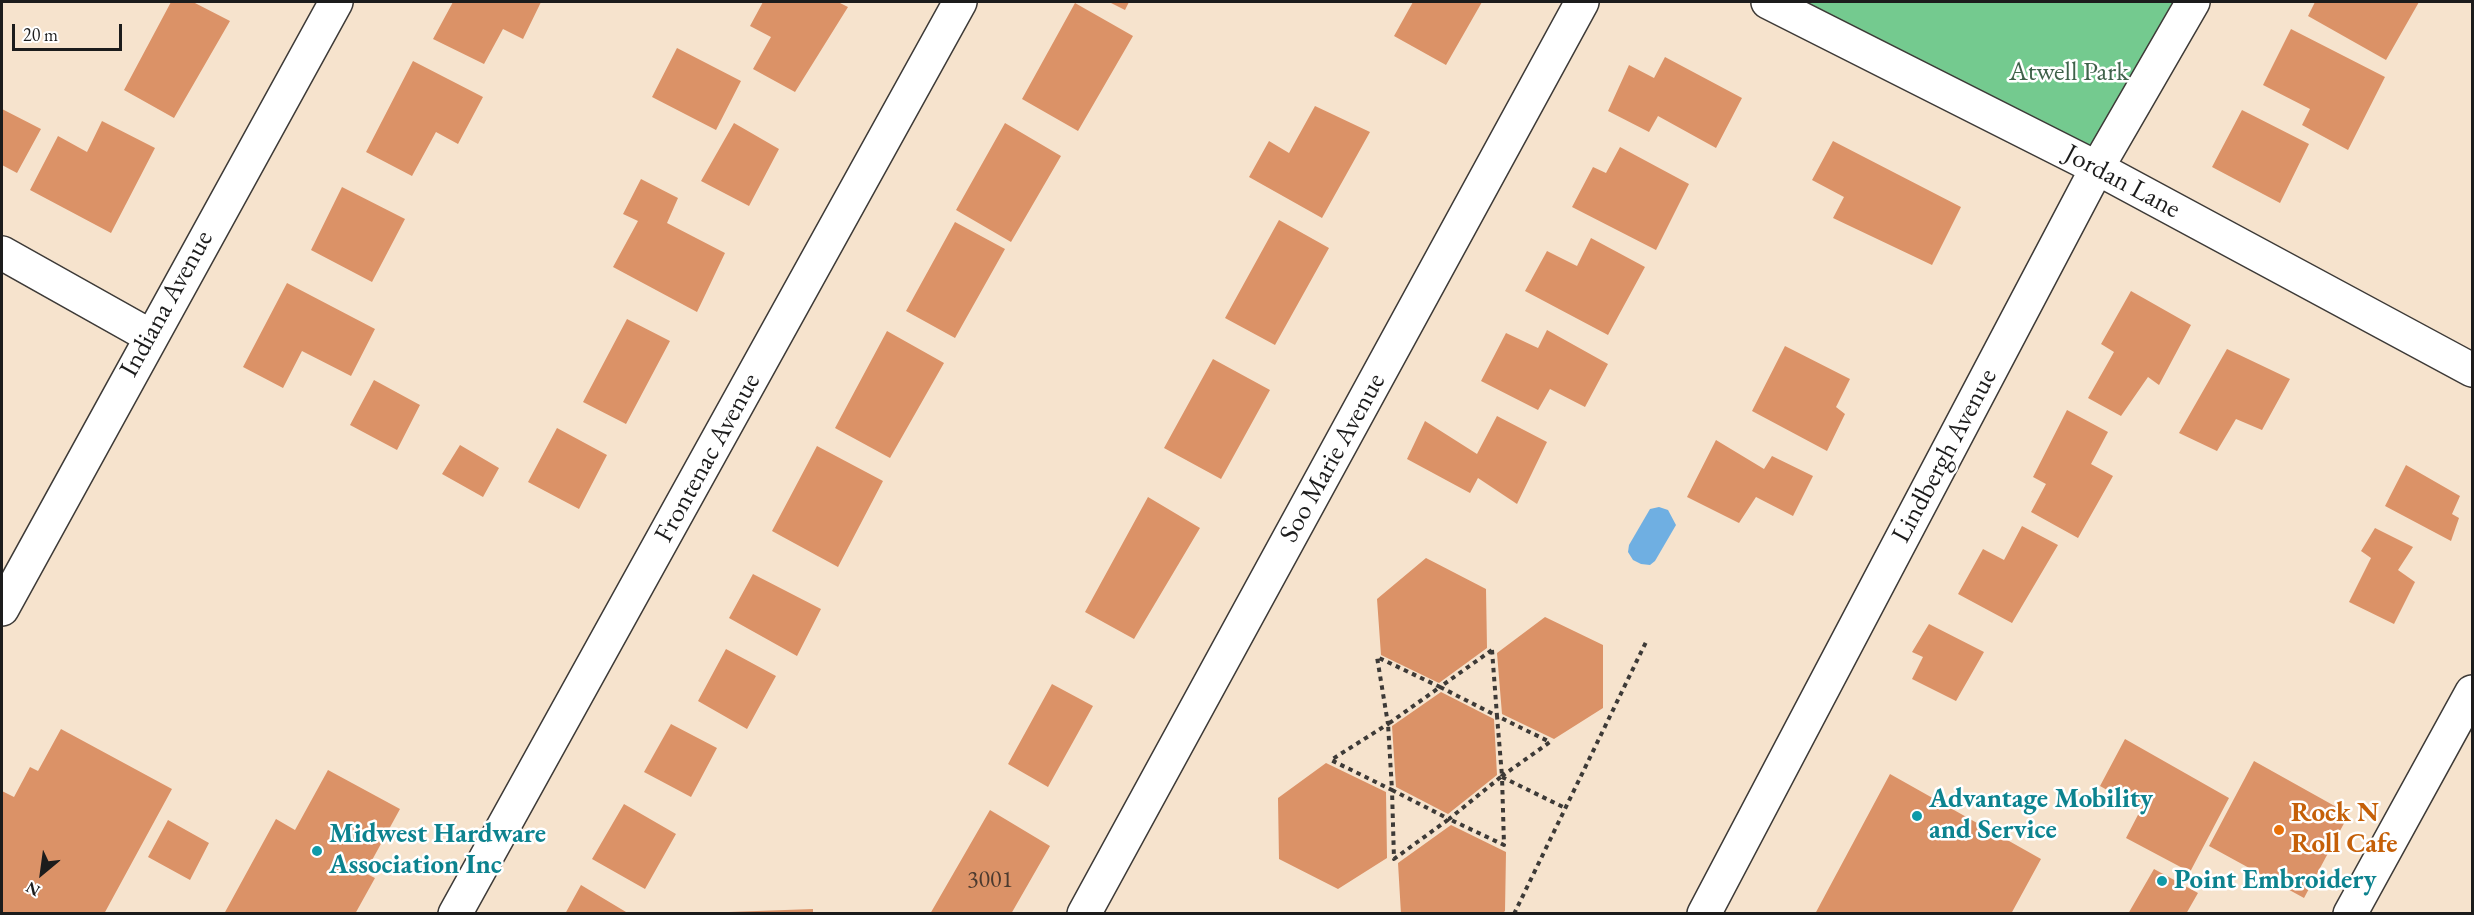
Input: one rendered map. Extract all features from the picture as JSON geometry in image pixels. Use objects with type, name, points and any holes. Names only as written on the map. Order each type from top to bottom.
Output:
[{"type":"street","name":"Indiana Avenue","points":[[4,600],[336,2]]},
{"type":"street","name":"Frontenac Avenue","points":[[455,914],[960,2]]},
{"type":"street","name":"Soo Marie Avenue","points":[[1084,914],[1582,2]]},
{"type":"street","name":"Jordan Lane","points":[[1768,2],[2097,168],[2472,370]]},
{"type":"street","name":"Lindbergh Avenue","points":[[1704,914],[2097,168],[2193,2]]},
{"type":"street","points":[[2,253],[150,336]]},
{"type":"street","points":[[2350,914],[2472,692]]},
{"type":"path","points":[[1514,914],[1646,642]]},
{"type":"path","points":[[1492,650],[1502,776],[1504,845],[1331,760],[1388,724],[1440,687],[1492,650]]},
{"type":"path","points":[[1377,657],[1497,716],[1550,742],[1394,859],[1388,724],[1377,657]]},
{"type":"path","points":[[1502,776],[1565,808]]},
{"type":"green space","name":"Atwell Park","points":[[1770,2],[2193,2],[2097,168]]},
{"type":"water","points":[[1659,507],[1668,510],[1676,525],[1655,561],[1650,565],[1641,564],[1633,560],[1628,552],[1629,545],[1650,509]]},
{"type":"building","points":[[171,2],[193,2],[230,21],[174,118],[124,90]]},
{"type":"building","points":[[453,2],[541,2],[523,39],[503,29],[484,64],[433,39]]},
{"type":"building","points":[[763,2],[838,2],[848,7],[795,92],[753,69],[771,37],[750,26]]},
{"type":"building","points":[[1109,2],[1129,2],[1125,10]]},
{"type":"building","points":[[1413,2],[1482,2],[1446,65],[1394,36]]},
{"type":"building","points":[[2315,2],[2419,2],[2386,60],[2308,16]]},
{"type":"building","points":[[1075,3],[1133,36],[1078,131],[1022,99]]},
{"type":"building","points":[[2291,29],[2385,77],[2348,150],[2302,125],[2310,109],[2263,85]]},
{"type":"building","points":[[677,48],[741,81],[716,130],[652,97]]},
{"type":"building","points":[[1665,57],[1742,98],[1716,148],[1658,116],[1649,132],[1608,111],[1629,65],[1654,78]]},
{"type":"building","points":[[413,61],[483,97],[458,144],[436,132],[412,176],[366,152]]},
{"type":"building","points":[[1315,106],[1370,132],[1322,218],[1249,177],[1269,141],[1289,153]]},
{"type":"building","points":[[2,109],[41,129],[17,173],[2,165]]},
{"type":"building","points":[[2242,110],[2309,144],[2280,203],[2212,167]]},
{"type":"building","points":[[102,121],[155,148],[111,233],[30,190],[58,136],[87,152]]},
{"type":"building","points":[[734,123],[779,149],[749,206],[701,181]]},
{"type":"building","points":[[1005,123],[1061,156],[1011,242],[956,210]]},
{"type":"building","points":[[1833,141],[1961,207],[1932,265],[1833,218],[1844,197],[1812,180]]},
{"type":"building","points":[[1620,147],[1689,184],[1656,250],[1572,207],[1593,167],[1606,173]]},
{"type":"building","points":[[641,179],[678,198],[667,223],[725,253],[697,312],[613,267],[638,221],[623,214]]},
{"type":"building","points":[[342,187],[405,219],[372,282],[311,250]]},
{"type":"building","points":[[1279,220],[1329,248],[1275,345],[1225,318]]},
{"type":"building","points":[[955,222],[1005,249],[955,338],[906,311]]},
{"type":"building","points":[[1591,238],[1645,267],[1608,335],[1525,291],[1547,251],[1577,266]]},
{"type":"building","points":[[287,283],[375,329],[351,376],[302,351],[283,388],[243,367]]},
{"type":"building","points":[[2131,291],[2191,325],[2159,385],[2148,377],[2121,416],[2088,398],[2114,352],[2101,344]]},
{"type":"building","points":[[627,319],[670,341],[626,424],[583,402]]},
{"type":"building","points":[[1547,330],[1608,364],[1585,407],[1550,389],[1538,410],[1481,381],[1506,333],[1538,348]]},
{"type":"building","points":[[887,331],[944,363],[890,458],[835,428]]},
{"type":"building","points":[[1785,346],[1850,379],[1836,407],[1845,414],[1827,451],[1752,411]]},
{"type":"building","points":[[2227,349],[2290,379],[2262,430],[2236,419],[2217,451],[2179,433]]},
{"type":"building","points":[[1213,359],[1270,390],[1221,479],[1164,448]]},
{"type":"building","points":[[374,380],[420,405],[397,450],[350,425]]},
{"type":"building","points":[[2067,410],[2108,432],[2091,464],[2113,476],[2078,538],[2031,512],[2046,484],[2033,477]]},
{"type":"building","points":[[1497,416],[1547,442],[1517,504],[1478,478],[1470,493],[1407,459],[1425,421],[1477,454]]},
{"type":"building","points":[[557,428],[607,455],[579,509],[528,482]]},
{"type":"building","points":[[1716,440],[1764,469],[1772,456],[1813,476],[1793,516],[1756,497],[1739,523],[1687,497]]},
{"type":"building","points":[[460,445],[499,468],[483,497],[442,474]]},
{"type":"building","points":[[817,446],[883,481],[838,567],[772,531]]},
{"type":"building","points":[[2406,465],[2460,496],[2452,514],[2459,518],[2451,541],[2385,506]]},
{"type":"building","points":[[1148,497],[1200,528],[1134,639],[1085,612]]},
{"type":"building","points":[[2022,526],[2058,545],[2012,623],[1958,594],[1983,549],[2004,560]]},
{"type":"building","points":[[2375,528],[2413,547],[2398,570],[2415,582],[2394,624],[2349,602],[2371,558],[2361,551]]},
{"type":"building","points":[[1426,558],[1486,589],[1487,648],[1439,683],[1381,655],[1377,599]]},
{"type":"building","points":[[753,574],[821,609],[797,656],[729,618]]},
{"type":"building","points":[[1545,617],[1603,645],[1603,708],[1554,739],[1502,714],[1497,653]]},
{"type":"building","points":[[1929,624],[1984,652],[1956,701],[1912,679],[1923,657],[1912,652]]},
{"type":"building","points":[[726,649],[776,676],[747,729],[698,701]]},
{"type":"building","points":[[1052,684],[1093,706],[1048,787],[1008,764]]},
{"type":"building","points":[[1441,692],[1494,719],[1497,775],[1448,814],[1396,787],[1392,726]]},
{"type":"building","points":[[671,724],[717,748],[691,797],[644,772]]},
{"type":"building","points":[[61,729],[172,789],[104,914],[2,914],[2,791],[14,797],[30,767],[38,771]]},
{"type":"building","points":[[2125,739],[2229,798],[2190,872],[2126,838],[2141,809],[2100,786]]},
{"type":"building","name":"Rock N Roll Cafe","points":[[2254,761],[2349,814],[2304,898],[2209,846]]},
{"type":"building","points":[[1326,763],[1386,792],[1387,858],[1338,889],[1279,859],[1278,798]]},
{"type":"building","name":"Midwest Hardware Association Inc","points":[[328,770],[400,809],[365,873],[375,878],[355,914],[224,914],[276,819],[295,830]]},
{"type":"building","name":"Advantage Mobility and Service","points":[[1890,774],[2041,859],[2011,914],[1815,914]]},
{"type":"building","points":[[624,804],[676,834],[645,889],[592,859]]},
{"type":"building","points":[[990,810],[1050,846],[1011,914],[930,914]]},
{"type":"building","points":[[168,820],[209,843],[190,880],[148,857]]},
{"type":"building","points":[[1451,825],[1506,852],[1505,911],[1502,914],[1401,914],[1398,863]]},
{"type":"building","name":"Point Embroidery","points":[[2154,869],[2198,893],[2186,914],[2128,914]]},
{"type":"building","points":[[581,885],[626,912],[625,914],[565,914]]},
{"type":"building","points":[[813,909],[813,914],[729,914],[729,912]]},
{"type":"place","name":"Advantage Mobility and Service","points":[[1917,816]]},
{"type":"place","name":"Rock N Roll Cafe","points":[[2279,830]]},
{"type":"place","name":"Midwest Hardware Association Inc","points":[[317,851]]},
{"type":"place","name":"Point Embroidery","points":[[2162,881]]}]
